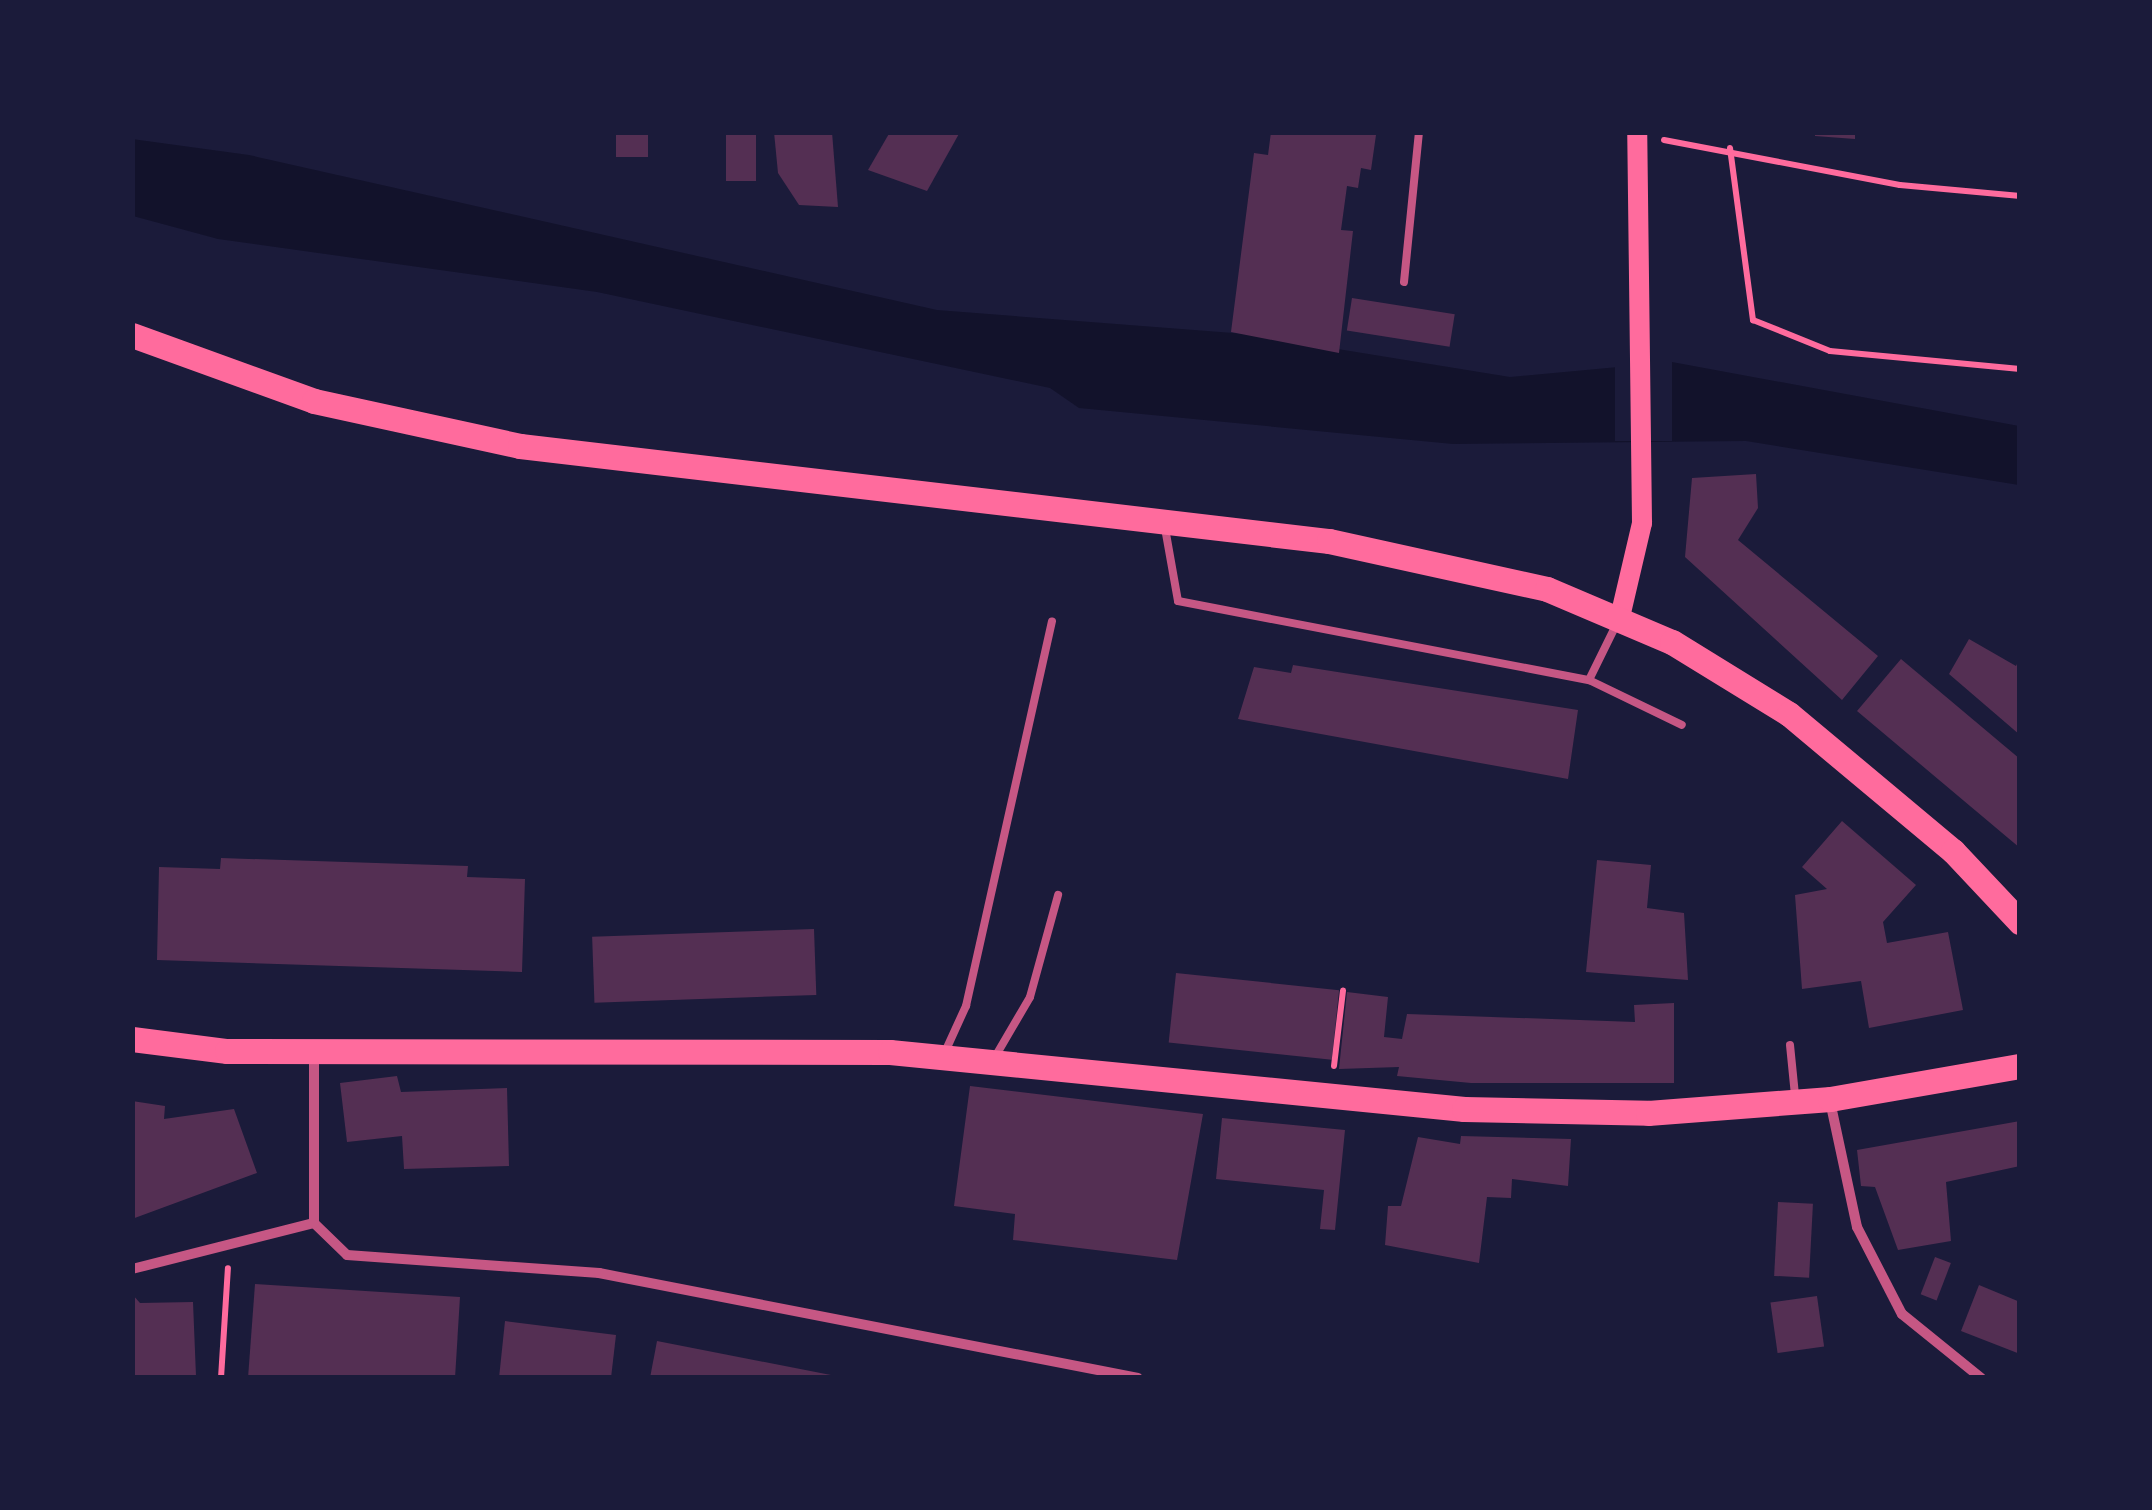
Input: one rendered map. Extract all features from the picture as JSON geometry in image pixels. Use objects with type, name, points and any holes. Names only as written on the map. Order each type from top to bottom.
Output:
[{"type":"main road","points":[[1620,618],[1643,505],[1637,136]]},
{"type":"main road","points":[[132,335],[314,400],[520,446],[1416,555],[1620,618],[1789,714],[1953,851],[2020,922]]},
{"type":"main road","points":[[1953,851],[2020,894]]},
{"type":"main road","points":[[132,1039],[314,1051],[943,1056],[1464,1108],[1664,1112],[1830,1099],[2020,1066]]},
{"type":"street","points":[[314,1051],[314,1223],[348,1255],[598,1273],[1138,1378]]},
{"type":"street","points":[[1830,1099],[1857,1227],[1902,1314],[1981,1378]]},
{"type":"street","points":[[132,1268],[314,1223]]},
{"type":"lane","points":[[1404,282],[1418,132]]},
{"type":"lane","points":[[1164,524],[1178,601],[1588,680],[1682,725]]},
{"type":"lane","points":[[1588,680],[1620,618]]},
{"type":"lane","points":[[943,1056],[966,1006],[1052,622]]},
{"type":"lane","points":[[992,1061],[1030,998],[1058,895]]},
{"type":"lane","points":[[1790,1044],[1796,1103]]},
{"type":"path","points":[[1637,136],[1730,148],[1900,185],[2020,196]]},
{"type":"path","points":[[1730,148],[1753,320],[1830,351],[2020,369]]},
{"type":"path","points":[[1333,1072],[1343,991]]},
{"type":"path","points":[[221,1378],[228,1268],[240,1269]]},
{"type":"shaded area","points":[[132,139],[249,155],[937,310],[1246,334],[1510,377],[1672,362],[2019,426],[2019,485],[1746,441],[1453,444],[1079,408],[1050,388],[597,292],[218,239],[133,216]]},
{"type":"pier","points":[[1615,357],[1672,357],[1672,441],[1615,441]]},
{"type":"building","points":[[616,132],[648,132],[648,157],[616,157]]},
{"type":"building","points":[[726,132],[756,132],[756,181],[726,181]]},
{"type":"building","points":[[774,132],[832,132],[838,207],[799,205],[778,173]]},
{"type":"building","points":[[890,132],[960,132],[927,191],[868,170]]},
{"type":"building","points":[[1271,132],[1376,135],[1371,170],[1361,168],[1358,188],[1347,186],[1341,230],[1353,231],[1339,353],[1231,332],[1254,153],[1268,155]]},
{"type":"building","points":[[1815,132],[1855,132],[1855,139],[1815,136]]},
{"type":"building","points":[[1352,298],[1455,314],[1450,347],[1347,331]]},
{"type":"building","points":[[1756,474],[1758,508],[1738,540],[1878,656],[1842,700],[1685,557],[1692,478]]},
{"type":"building","points":[[1969,639],[2016,666],[2020,658],[2020,735],[1949,674]]},
{"type":"building","points":[[1901,659],[2020,759],[2020,848],[1857,711]]},
{"type":"building","points":[[1293,665],[1578,710],[1568,779],[1238,719],[1254,667],[1291,673]]},
{"type":"building","points":[[1842,821],[1916,885],[1883,922],[1887,943],[1948,932],[1963,1010],[1869,1028],[1861,981],[1802,989],[1795,895],[1827,889],[1802,867]]},
{"type":"building","points":[[221,858],[468,866],[467,877],[525,879],[522,972],[157,960],[159,867],[220,869]]},
{"type":"building","points":[[1597,860],[1651,865],[1647,908],[1684,913],[1688,980],[1586,972]]},
{"type":"building","points":[[814,929],[816,995],[594,1003],[592,937]]},
{"type":"building","points":[[1176,973],[1339,990],[1332,1060],[1169,1043]]},
{"type":"building","points":[[1347,992],[1388,997],[1384,1037],[1402,1039],[1407,1014],[1635,1022],[1634,1005],[1674,1003],[1674,1083],[1471,1083],[1397,1076],[1399,1067],[1339,1069]]},
{"type":"building","points":[[397,1076],[401,1092],[507,1088],[509,1166],[404,1169],[402,1136],[347,1142],[340,1083]]},
{"type":"building","points":[[970,1086],[1203,1114],[1177,1260],[1013,1240],[1015,1214],[954,1206]]},
{"type":"building","points":[[132,1101],[165,1106],[164,1119],[234,1109],[257,1173],[132,1219]]},
{"type":"building","points":[[1222,1118],[1345,1130],[1335,1230],[1320,1229],[1324,1190],[1216,1179]]},
{"type":"building","points":[[2020,1121],[2020,1166],[1946,1182],[1951,1241],[1898,1250],[1875,1187],[1861,1186],[1857,1150]]},
{"type":"building","points":[[1461,1136],[1571,1139],[1568,1186],[1512,1179],[1511,1198],[1487,1197],[1479,1263],[1385,1245],[1388,1206],[1401,1206],[1418,1137],[1460,1144]]},
{"type":"building","points":[[1778,1202],[1813,1204],[1809,1278],[1774,1276]]},
{"type":"building","points":[[1935,1257],[1951,1263],[1937,1300],[1921,1294]]},
{"type":"building","points":[[255,1284],[460,1297],[455,1378],[248,1378]]},
{"type":"building","points":[[1979,1285],[2020,1302],[2020,1354],[1961,1331]]},
{"type":"building","points":[[132,1294],[140,1303],[193,1302],[196,1376],[132,1378]]},
{"type":"building","points":[[1817,1296],[1824,1347],[1778,1353],[1770,1303]]},
{"type":"building","points":[[505,1321],[616,1335],[611,1378],[499,1378]]},
{"type":"building","points":[[657,1341],[836,1376],[836,1378],[650,1378]]}]
